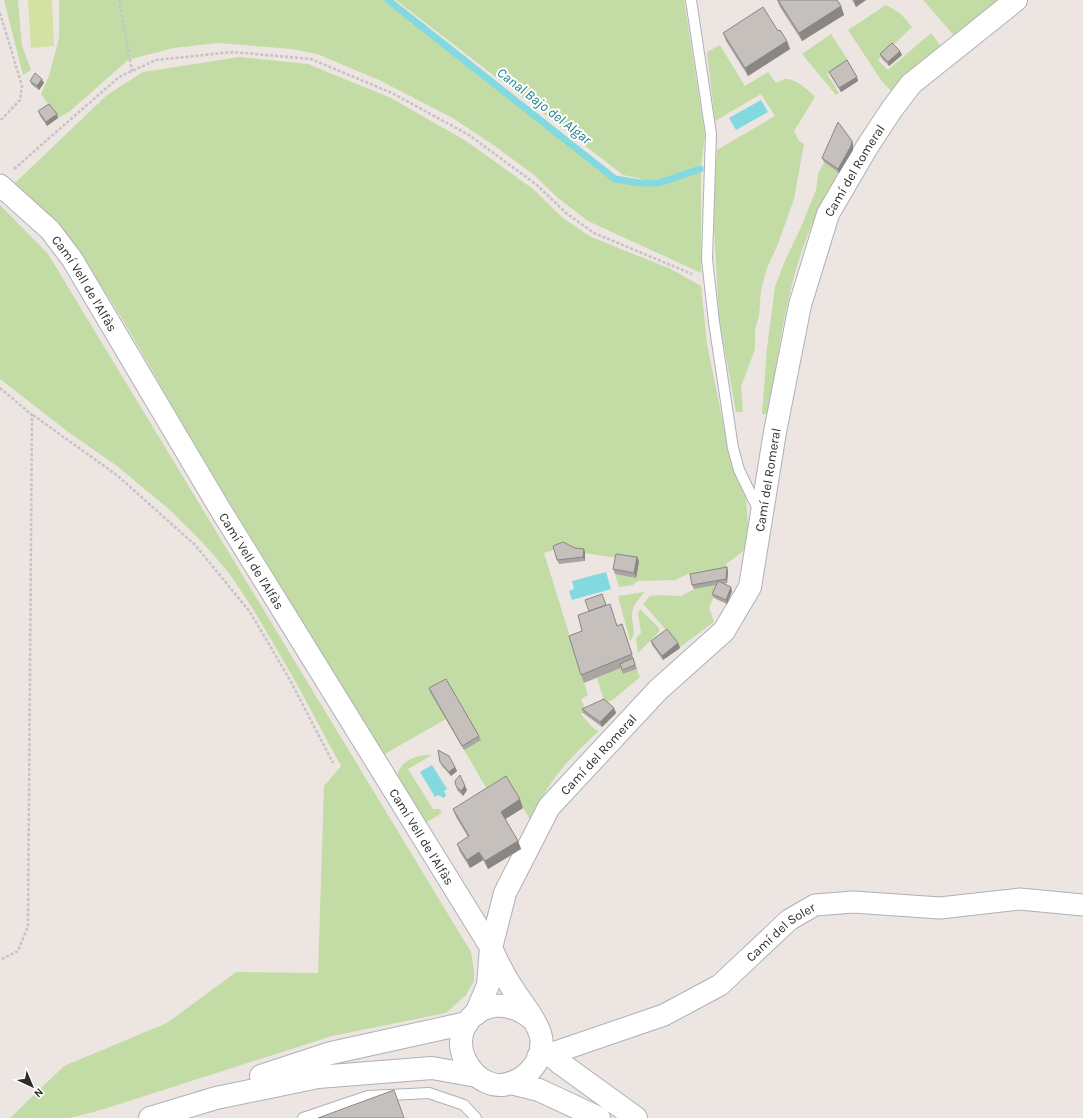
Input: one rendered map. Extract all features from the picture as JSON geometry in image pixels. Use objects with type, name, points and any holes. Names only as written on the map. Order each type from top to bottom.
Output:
[{"type":"street","name":"Camí del Romeral","points":[[472,1018],[488,985],[491,948],[505,893],[549,807],[658,690],[724,631],[750,587],[775,432],[800,305],[828,214],[867,147],[892,109],[911,84],[1016,0]]},
{"type":"street","name":"Camí Vell de l'Alfàs","points":[[6,178],[50,230],[72,259],[220,509],[491,948]]},
{"type":"street","name":"Camí del Soler","points":[[543,1053],[664,1015],[720,985],[788,920],[815,905],[853,902],[940,908],[1020,898],[1083,904]]},
{"type":"street","points":[[491,948],[510,985],[540,1033],[543,1053],[536,1065],[526,1076],[511,1083]]},
{"type":"street","points":[[531,1018],[520,1009],[502,1004],[482,1009],[472,1018],[462,1036],[461,1051],[465,1064],[477,1076],[492,1084],[511,1083],[545,1093],[599,1118]]},
{"type":"street","points":[[216,1098],[261,1076],[331,1053],[472,1018]]},
{"type":"street","points":[[543,1053],[636,1118]]},
{"type":"street","points":[[150,1118],[216,1098],[318,1077],[372,1071],[432,1068],[477,1076]]},
{"type":"lane","points":[[691,0],[711,134],[707,259],[714,322],[733,448],[739,470],[762,516]]},
{"type":"lane","points":[[303,1118],[368,1096],[429,1093],[464,1105],[476,1118]]},
{"type":"path","points":[[119,0],[132,71]]},
{"type":"path","points":[[0,13],[22,86],[20,100],[0,121]]},
{"type":"path","points":[[6,178],[119,77],[156,60],[233,52],[311,59],[392,93],[469,135],[537,185],[566,213],[594,233],[675,266],[710,283]]},
{"type":"path","points":[[0,388],[32,415],[118,476],[195,545],[250,612],[290,680],[333,763]]},
{"type":"path","points":[[0,960],[18,951],[28,926],[32,415]]},
{"type":"green space","points":[[4,0],[18,0],[22,46],[31,70],[23,75]]},
{"type":"green space","points":[[28,0],[52,0],[54,46],[31,48]]},
{"type":"green space","points":[[59,0],[384,0],[614,179],[659,184],[701,170],[701,273],[588,221],[558,198],[533,174],[492,144],[451,117],[379,80],[317,54],[292,49],[218,43],[173,48],[128,60],[69,112],[58,118],[41,94],[49,76],[59,38]]},
{"type":"green space","points":[[396,0],[684,0],[705,136],[701,166],[663,179],[646,180],[623,175]]},
{"type":"green space","points":[[923,0],[998,0],[1001,1],[957,39]]},
{"type":"green space","points":[[886,5],[900,13],[912,27],[878,60],[888,70],[931,33],[943,49],[892,92],[881,80],[848,30]]},
{"type":"green space","points":[[831,34],[848,60],[827,74],[839,93],[836,95],[802,54]]},
{"type":"green space","points":[[720,45],[745,86],[768,72],[776,83],[785,79],[793,80],[806,88],[815,97],[794,131],[799,141],[804,144],[794,199],[778,244],[767,268],[761,290],[759,316],[755,329],[755,349],[741,387],[743,412],[736,412],[719,318],[713,209],[717,150],[775,116],[761,94],[715,121],[707,52]]},
{"type":"green space","points":[[240,57],[308,64],[391,98],[466,141],[533,189],[563,218],[591,237],[671,269],[701,286],[707,344],[722,418],[732,465],[746,499],[749,535],[745,550],[726,564],[728,568],[723,570],[688,574],[675,580],[638,581],[633,585],[619,587],[615,574],[636,578],[638,561],[577,552],[565,546],[544,553],[588,695],[581,699],[586,711],[581,714],[593,728],[599,731],[568,761],[559,772],[543,795],[531,821],[509,785],[491,796],[446,719],[383,755],[189,435],[132,335],[90,269],[67,238],[42,209],[15,183],[107,95],[143,72]]},
{"type":"green space","points":[[824,162],[839,173],[816,216],[798,262],[791,287],[776,365],[770,414],[762,414],[767,348],[775,287],[816,190],[818,174]]},
{"type":"green space","points":[[0,205],[48,254],[471,952],[474,981],[466,995],[446,1013],[332,1036],[101,1110],[70,1118],[10,1118],[64,1066],[167,1023],[236,972],[318,973],[324,786],[341,766],[293,677],[253,609],[229,573],[203,543],[170,510],[117,466],[71,434],[0,379]]},
{"type":"green space","points":[[719,584],[709,608],[714,622],[680,647],[643,604],[650,596],[681,596],[694,589]]},
{"type":"green space","points":[[645,592],[637,602],[633,611],[632,618],[634,634],[630,641],[618,596]]},
{"type":"green space","points":[[640,609],[659,628],[659,632],[638,653],[636,638],[641,633],[638,614]]},
{"type":"green space","points":[[622,668],[624,674],[637,669],[640,677],[614,699],[605,703],[597,678]]},
{"type":"green space","points":[[432,755],[408,769],[433,809],[439,809],[442,813],[424,824],[397,778],[401,767],[409,760],[415,757]]},
{"type":"water","points":[[761,100],[768,112],[736,130],[729,118]]},
{"type":"water","points":[[606,572],[611,589],[572,600],[569,591],[574,589],[572,581]]},
{"type":"water","points":[[432,765],[447,789],[444,791],[446,795],[444,798],[438,795],[435,797],[420,772]]},
{"type":"building","points":[[778,0],[837,0],[841,6],[799,33]]},
{"type":"building","points":[[763,7],[778,31],[780,30],[787,41],[745,68],[723,33]]},
{"type":"building","points":[[892,43],[900,51],[888,62],[880,54]]},
{"type":"building","points":[[847,60],[857,77],[839,88],[829,72]]},
{"type":"building","points":[[35,73],[42,79],[37,86],[30,81]]},
{"type":"building","points":[[49,104],[57,114],[46,122],[38,111]]},
{"type":"building","points":[[838,122],[852,141],[851,146],[838,169],[822,158]]},
{"type":"building","points":[[563,542],[575,548],[584,549],[583,557],[557,560],[553,546]]},
{"type":"building","points":[[616,554],[637,557],[634,573],[613,569]]},
{"type":"building","points":[[727,567],[726,579],[692,585],[690,574]]},
{"type":"building","points":[[718,581],[731,587],[726,600],[712,594]]},
{"type":"building","points":[[602,594],[606,605],[589,611],[585,600]]},
{"type":"building","points":[[610,604],[617,626],[622,624],[632,654],[581,675],[569,636],[582,631],[578,615]]},
{"type":"building","points":[[667,629],[678,643],[662,656],[651,641]]},
{"type":"building","points":[[633,658],[635,665],[622,670],[620,664]]},
{"type":"building","points":[[446,679],[479,736],[462,746],[429,688]]},
{"type":"building","points":[[604,699],[614,708],[600,722],[582,709]]},
{"type":"building","points":[[438,750],[449,756],[455,767],[449,772],[440,762]]},
{"type":"building","points":[[460,775],[465,786],[461,791],[456,786],[455,781]]},
{"type":"building","points":[[506,776],[520,799],[501,812],[518,841],[485,861],[479,852],[467,860],[457,844],[469,836],[453,809]]},
{"type":"building","points":[[394,1090],[404,1118],[318,1118]]},
{"type":"waterway","name":"Canal Bajo del Algar","points":[[388,0],[615,179],[639,183],[659,183],[700,169]]}]
